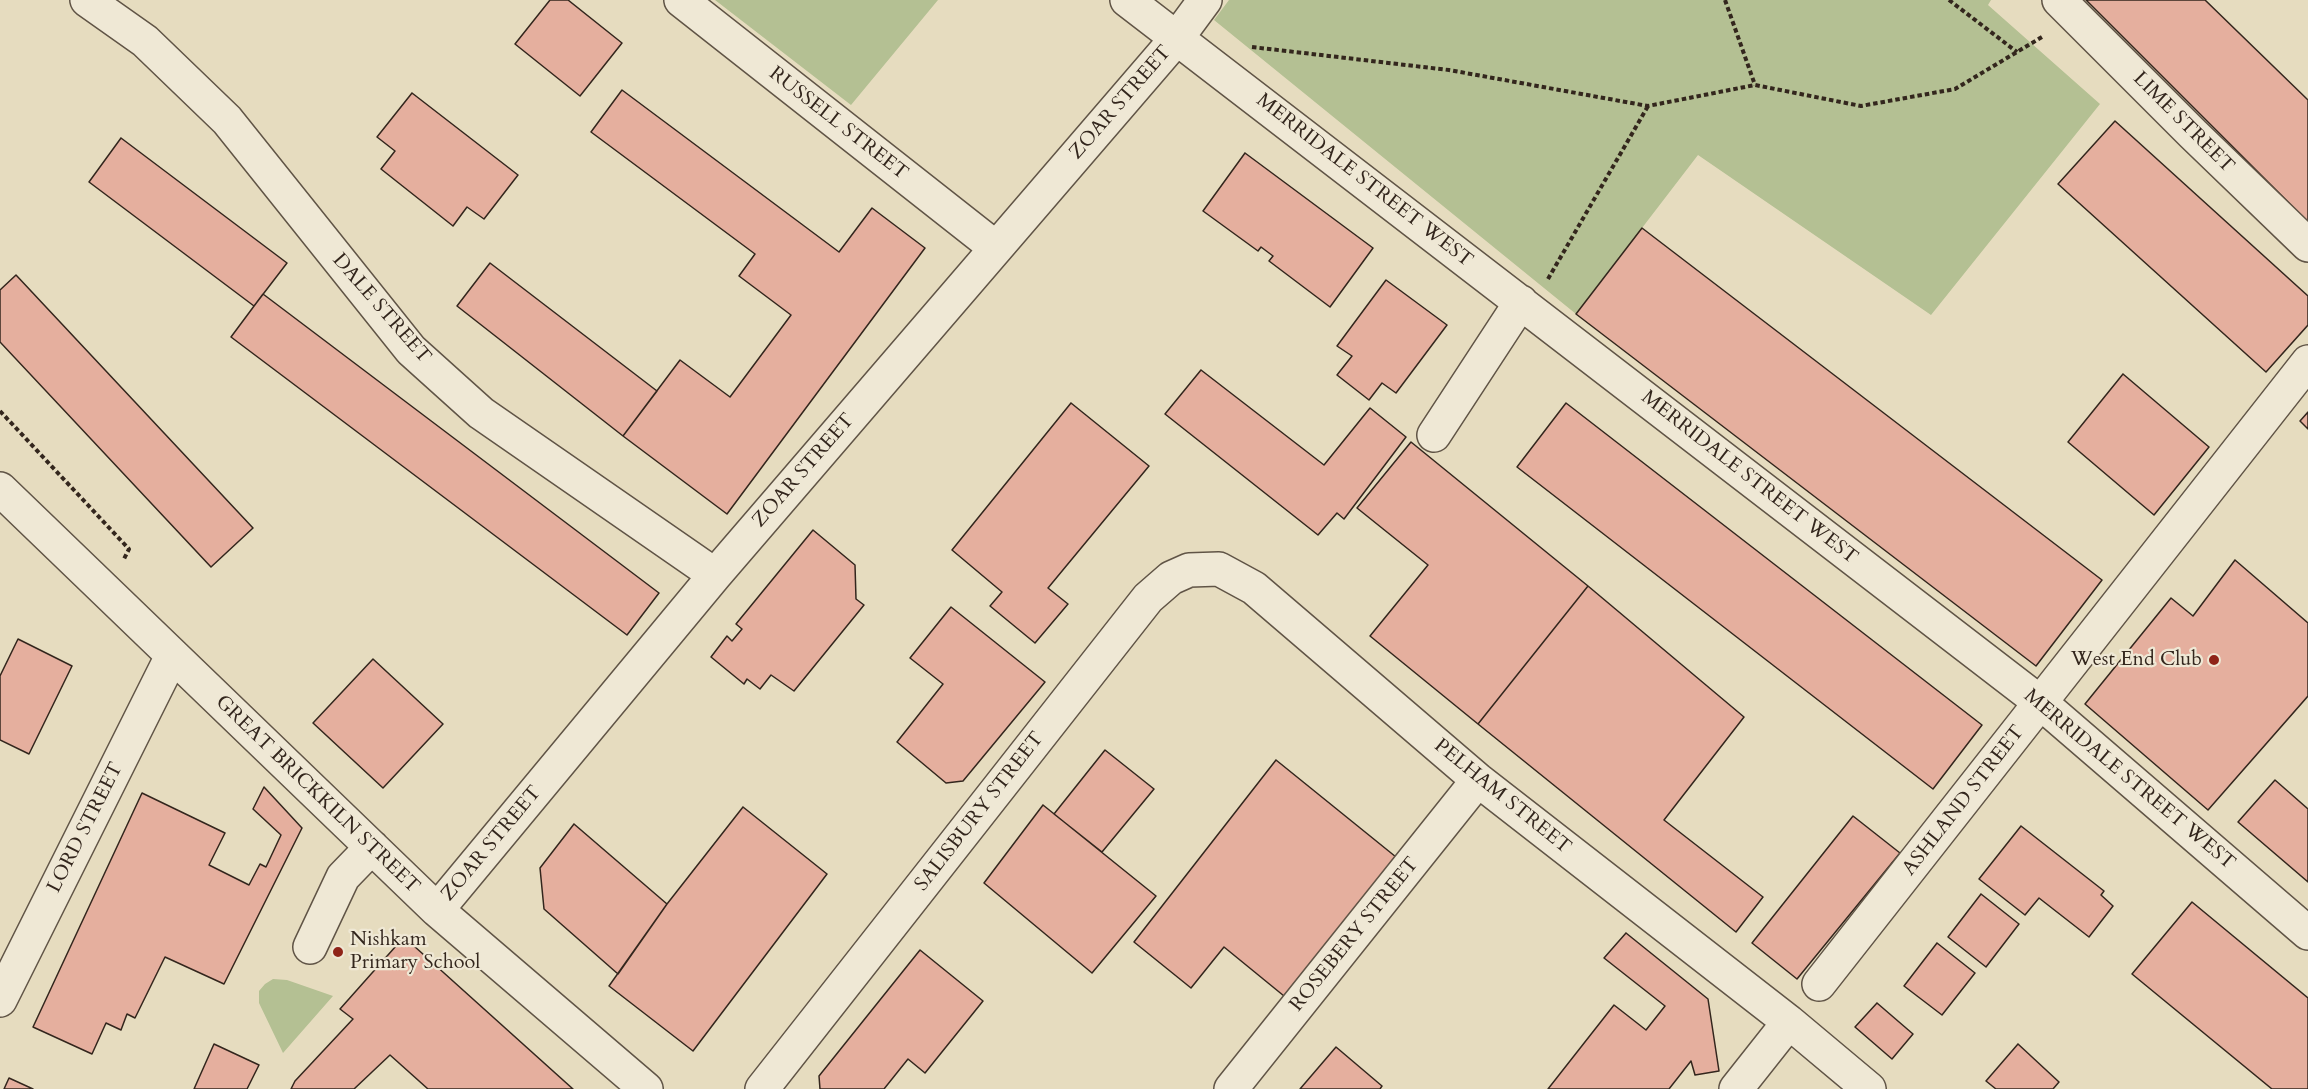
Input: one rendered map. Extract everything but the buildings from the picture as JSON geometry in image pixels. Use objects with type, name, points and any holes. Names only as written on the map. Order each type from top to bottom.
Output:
[{"type":"street","name":"DALE STREET","points":[[87,0],[145,41],[227,120],[411,350],[481,413],[715,575]]},
{"type":"street","name":"RUSSELL STREET","points":[[681,0],[996,248]]},
{"type":"street","name":"MERRIDALE STREET WEST","points":[[1127,0],[2041,703],[2308,933]]},
{"type":"street","name":"ZOAR STREET","points":[[436,910],[715,575],[1177,38],[1205,0]]},
{"type":"street","name":"LIME STREET","points":[[2068,8],[2193,134],[2308,245]]},
{"type":"street","points":[[1434,435],[1526,306]]},
{"type":"street","name":"ASHLAND STREET","points":[[1819,984],[2308,362]]},
{"type":"street","name":"GREAT BRICKKILN STREET","points":[[0,489],[436,910],[646,1089]]},
{"type":"street","name":"PELHAM STREET","points":[[1219,569],[1254,588],[1478,780],[1789,1022],[1869,1089]]},
{"type":"street","name":"SALISBURY STREET","points":[[762,1089],[1148,598],[1171,578],[1189,570],[1219,569]]},
{"type":"street","name":"LORD STREET","points":[[0,1000],[172,656]]},
{"type":"street","name":"ROSEBERY STREET","points":[[1231,1089],[1478,780]]},
{"type":"street","points":[[310,947],[343,877],[372,847]]},
{"type":"street","points":[[1736,1089],[1789,1022]]},
{"type":"path","points":[[1725,0],[1755,85]]},
{"type":"path","points":[[1949,0],[2017,52]]},
{"type":"path","points":[[1248,46],[1449,70],[1648,106],[1755,85],[1861,106],[1955,89],[2017,52],[2068,8]]},
{"type":"path","points":[[1526,306],[1648,106]]},
{"type":"path","points":[[0,411],[129,549],[105,591]]},
{"type":"green space","points":[[715,0],[938,0],[851,105]]},
{"type":"green space","points":[[1229,0],[1991,0],[1988,5],[2100,104],[1931,315],[1698,155],[1576,314],[1214,20]]},
{"type":"green space","points":[[273,979],[287,980],[333,996],[283,1053],[259,1003],[259,991]]},
{"type":"place","name":"West End Club","points":[[2214,660]]},
{"type":"place","name":"Nishkam Primary School","points":[[338,952]]}]
